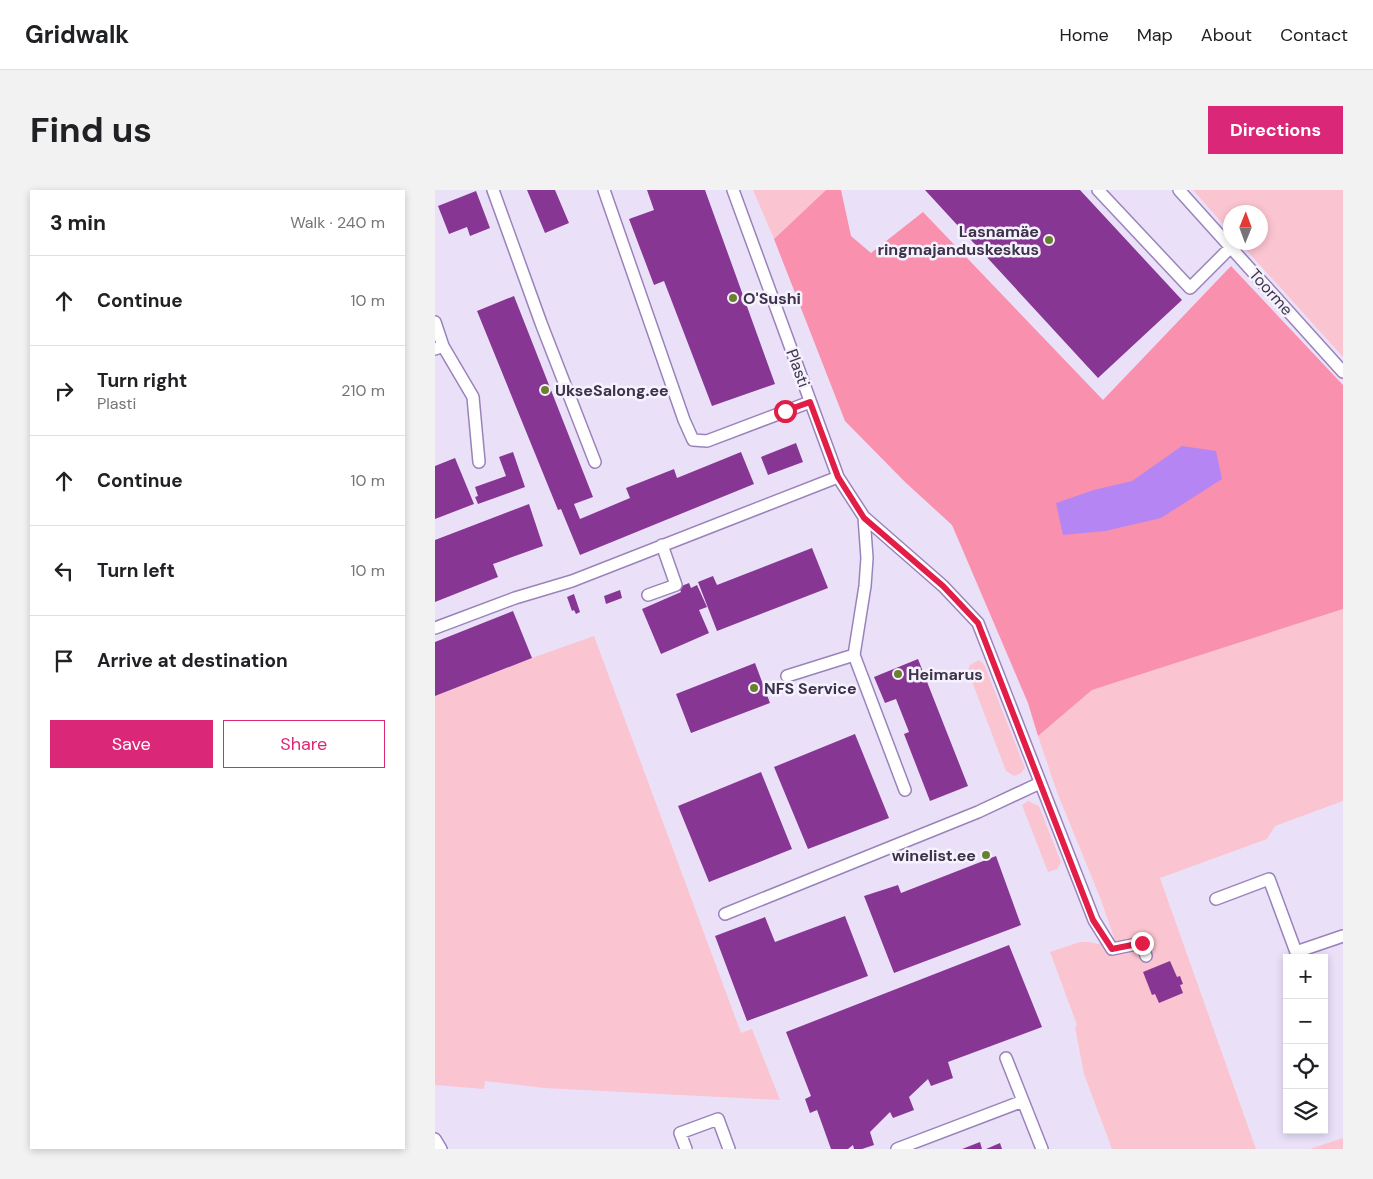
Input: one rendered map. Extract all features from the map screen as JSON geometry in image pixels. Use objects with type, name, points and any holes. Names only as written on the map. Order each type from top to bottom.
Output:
[{"type":"lane","points":[[493,190],[541,323],[595,462]]},
{"type":"lane","points":[[604,190],[684,420],[693,440],[707,441],[810,402]]},
{"type":"lane","name":"Plasti","points":[[733,190],[838,477],[864,518],[943,586],[978,623],[1093,920],[1112,949],[1142,943],[1146,956]]},
{"type":"lane","points":[[1098,190],[1190,288],[1228,250]]},
{"type":"lane","name":"Toorme","points":[[1179,190],[1223,240]]},
{"type":"lane","name":"Toorme","points":[[1232,250],[1343,372]]},
{"type":"lane","points":[[435,322],[439,348],[473,397],[479,462]]},
{"type":"lane","points":[[435,628],[515,598],[572,581],[838,477]]},
{"type":"lane","points":[[864,518],[867,558],[854,655],[905,790]]},
{"type":"lane","points":[[648,595],[676,584],[662,546]]},
{"type":"lane","points":[[787,676],[854,655]]},
{"type":"lane","points":[[725,914],[969,815],[1040,783]]},
{"type":"lane","points":[[1216,899],[1269,879],[1296,952],[1343,936]]},
{"type":"lane","points":[[1005,1058],[1042,1149]]},
{"type":"lane","points":[[897,1149],[1023,1101]]},
{"type":"lane","points":[[686,1149],[680,1133],[718,1119],[729,1149]]},
{"type":"lane","points":[[435,1139],[441,1149]]},
{"type":"shaded area","points":[[753,190],[826,190],[774,239]]},
{"type":"shaded area","points":[[826,190],[841,190],[851,236],[871,253],[923,212],[1103,400],[1231,266],[1343,385],[1343,609],[1092,690],[1038,736],[1028,703],[952,525],[905,482],[845,421],[774,239]]},
{"type":"shaded area","points":[[1193,190],[1343,190],[1343,357],[1246,250],[1268,250],[1268,205],[1223,205],[1223,224]]},
{"type":"shaded area","points":[[1182,446],[1216,451],[1222,479],[1161,518],[1105,531],[1063,535],[1056,503],[1094,490],[1132,481]]},
{"type":"shaded area","points":[[1343,609],[1343,801],[1275,826],[1267,839],[1160,878],[1256,1149],[1112,1149],[1084,1074],[1075,1027],[1077,1025],[1050,952],[1080,942],[1098,944],[1114,938],[1101,900],[1057,792],[1038,736],[1092,690]]},
{"type":"shaded area","points":[[594,636],[741,1033],[752,1029],[780,1100],[544,1088],[485,1081],[484,1089],[435,1085],[435,696]]},
{"type":"shaded area","points":[[979,660],[984,664],[1025,768],[1021,773],[1014,776],[1006,771],[968,671],[970,665]]},
{"type":"shaded area","points":[[1028,801],[1039,806],[1061,862],[1057,869],[1048,872],[1022,805]]},
{"type":"shaded area","points":[[1343,1138],[1343,1149],[1310,1149]]},
{"type":"building","points":[[527,190],[555,190],[569,223],[545,233]]},
{"type":"building","points":[[647,190],[705,190],[775,384],[712,406],[664,281],[654,285],[629,219],[654,210]]},
{"type":"building","name":"Lasnamäe ringmajanduskeskus","points":[[925,190],[1080,190],[1182,300],[1098,378]]},
{"type":"building","points":[[476,191],[490,228],[470,236],[467,227],[449,234],[438,206]]},
{"type":"building","points":[[514,296],[593,497],[574,504],[580,519],[630,498],[626,488],[674,469],[677,478],[741,452],[754,484],[580,555],[561,509],[558,510],[477,311]]},
{"type":"building","points":[[796,443],[803,462],[768,475],[761,457]]},
{"type":"building","points":[[513,452],[525,487],[478,504],[475,497],[478,496],[475,487],[506,476],[499,457]]},
{"type":"building","points":[[455,458],[474,504],[435,519],[435,466]]},
{"type":"building","points":[[529,504],[543,546],[493,564],[498,577],[435,602],[435,540]]},
{"type":"building","points":[[812,548],[828,588],[717,631],[698,582],[713,576],[717,585]]},
{"type":"building","points":[[689,583],[691,588],[697,585],[707,607],[699,610],[709,633],[661,654],[642,609],[681,592],[679,587]]},
{"type":"building","points":[[620,590],[622,598],[606,604],[604,596]]},
{"type":"building","points":[[574,594],[580,612],[576,614],[574,610],[572,611],[567,597]]},
{"type":"building","points":[[513,611],[532,658],[435,696],[435,642]]},
{"type":"building","points":[[918,659],[968,786],[930,801],[904,734],[909,732],[896,699],[885,703],[874,677]]},
{"type":"building","points":[[755,663],[770,703],[691,733],[676,694]]},
{"type":"building","points":[[855,734],[889,818],[808,849],[774,767]]},
{"type":"building","points":[[761,772],[792,849],[709,882],[678,806]]},
{"type":"building","points":[[996,856],[1021,925],[894,973],[864,896],[898,885],[901,893]]},
{"type":"building","points":[[845,916],[868,976],[747,1021],[715,936],[765,917],[775,942]]},
{"type":"building","points":[[1009,945],[1042,1027],[948,1062],[953,1078],[931,1086],[928,1079],[909,1097],[914,1110],[893,1118],[890,1112],[870,1132],[874,1145],[862,1149],[854,1149],[853,1145],[848,1149],[831,1149],[817,1110],[810,1113],[805,1099],[811,1096],[786,1032]]},
{"type":"building","points":[[1170,961],[1177,977],[1180,976],[1183,984],[1180,985],[1183,993],[1159,1003],[1155,994],[1152,995],[1143,972]]},
{"type":"building","points":[[980,1142],[982,1149],[962,1149]]},
{"type":"building","points":[[1000,1143],[1002,1149],[986,1149]]},
{"type":"place","name":"Lasnamäe ringmajanduskeskus","points":[[1049,240]]},
{"type":"place","name":"O'Sushi","points":[[733,298]]},
{"type":"place","name":"UkseSalong.ee","points":[[545,390]]},
{"type":"place","name":"Heimarus","points":[[898,674]]},
{"type":"place","name":"NFS Service","points":[[754,688]]},
{"type":"place","name":"winelist.ee","points":[[986,855]]},
{"type":"route","points":[[785,411],[810,402],[838,477],[864,518],[943,586],[978,623],[1093,920],[1112,949],[1142,943]]}]
